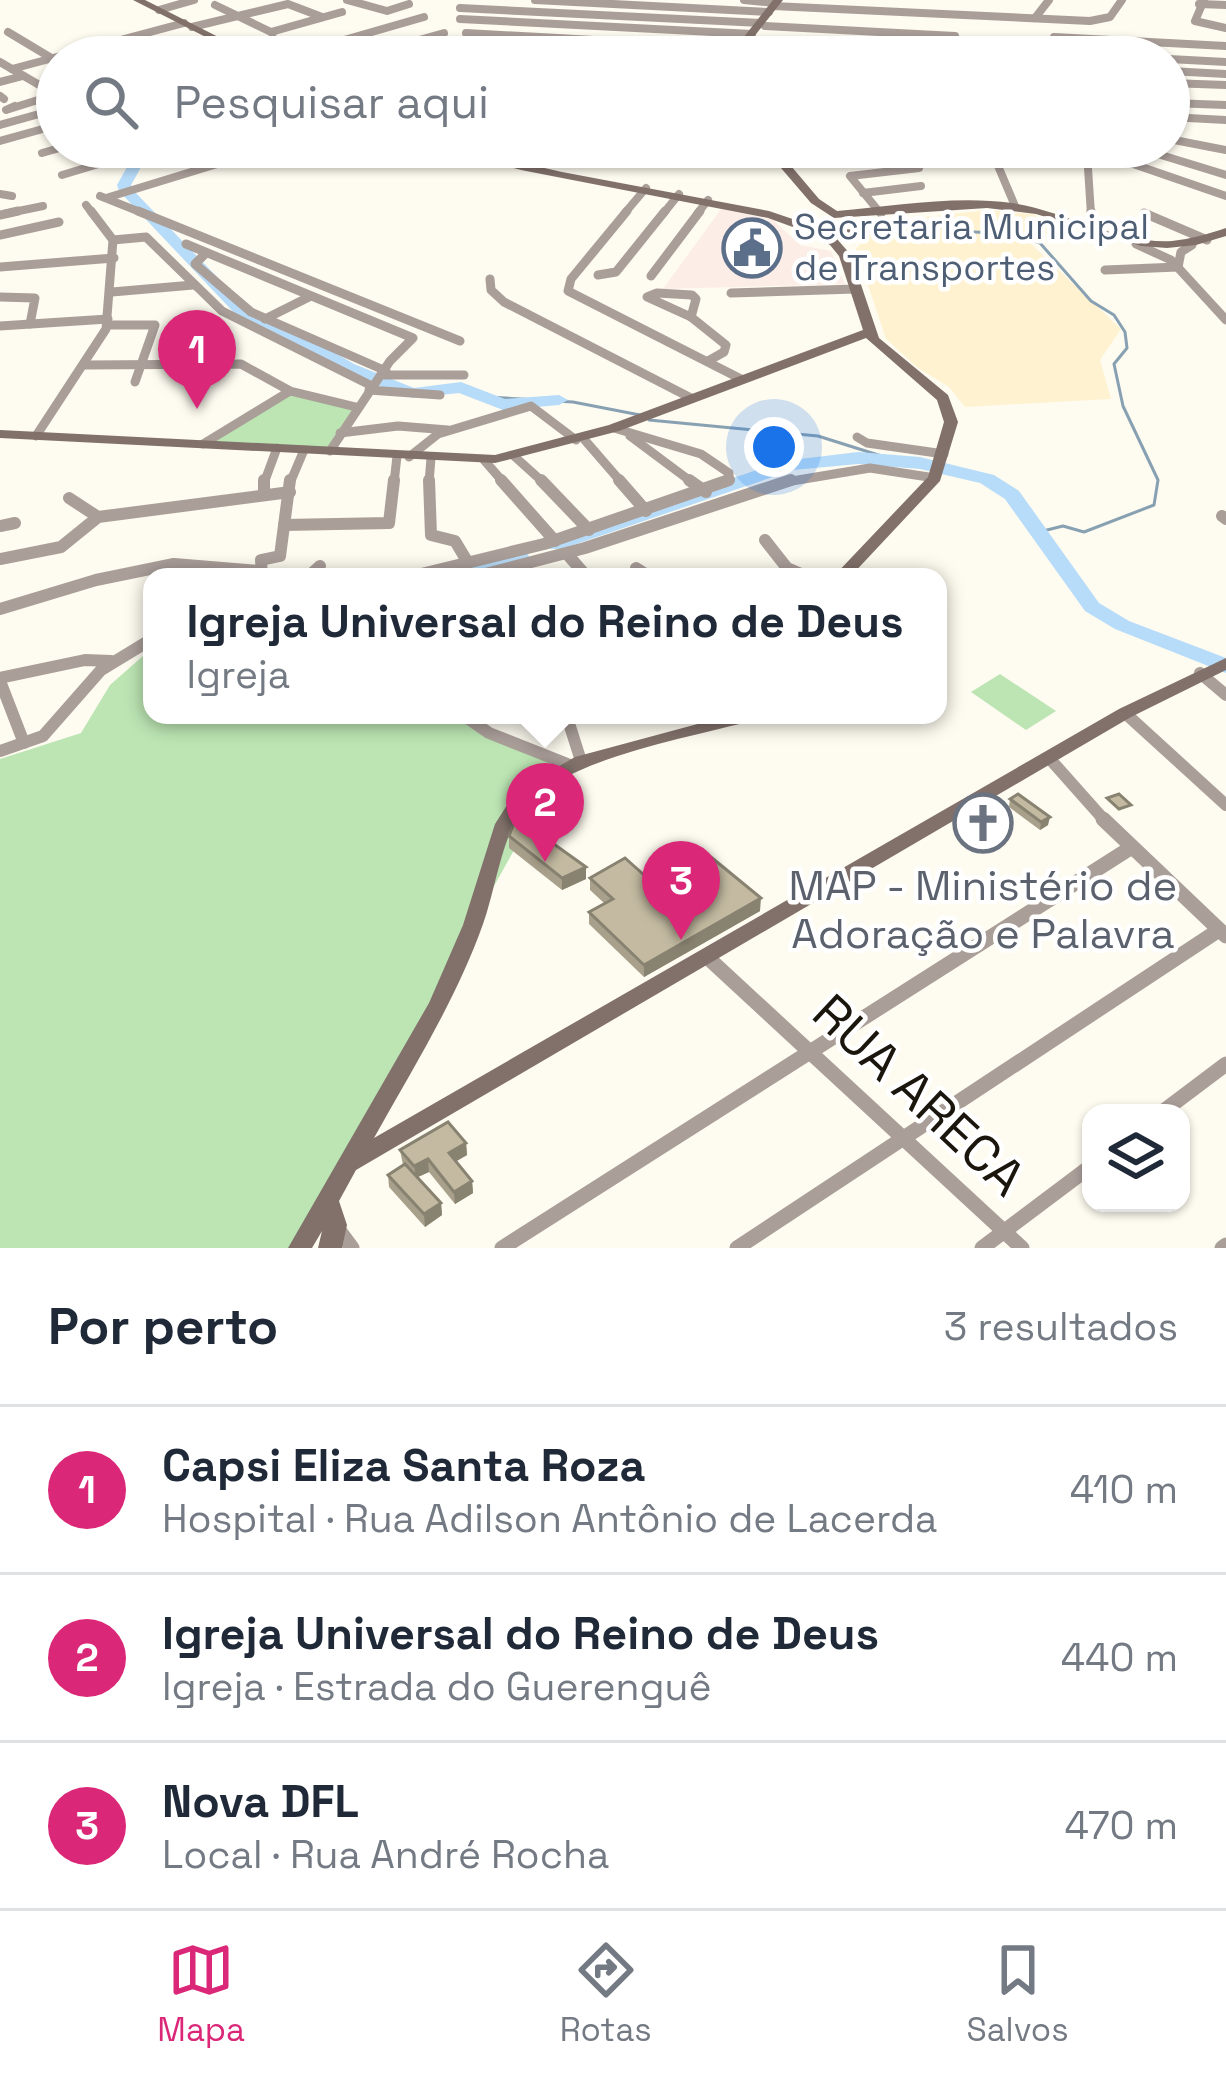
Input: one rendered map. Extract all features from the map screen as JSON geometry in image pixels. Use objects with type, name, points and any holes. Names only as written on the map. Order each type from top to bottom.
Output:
[{"type":"main road","points":[[142,2],[159,5],[210,36]]},
{"type":"main road","points":[[752,34],[774,5]]},
{"type":"main road","points":[[540,168],[815,219],[1015,206],[1136,244],[1174,249],[1219,236]]},
{"type":"main road","points":[[785,168],[815,219],[844,255],[868,333],[883,351],[944,398],[951,422],[936,477],[850,568]]},
{"type":"main road","points":[[837,214],[856,219],[859,230],[844,255]]},
{"type":"main road","points":[[815,219],[840,236],[859,230],[881,214]]},
{"type":"main road","points":[[0,434],[484,460],[622,427],[868,333]]},
{"type":"main road","points":[[350,1163],[1125,713],[1226,663]]},
{"type":"main road","points":[[300,1248],[331,1226],[350,1163],[456,968],[504,824],[523,795],[576,763],[719,724]]},
{"type":"street","points":[[159,5],[194,0]]},
{"type":"street","points":[[347,0],[383,10],[410,4],[400,0]]},
{"type":"street","points":[[535,0],[1102,20],[1122,0]]},
{"type":"street","points":[[744,0],[774,5]]},
{"type":"street","points":[[843,10],[849,0]]},
{"type":"street","points":[[919,34],[923,0]]},
{"type":"street","points":[[967,16],[980,0]]},
{"type":"street","points":[[1036,18],[1049,0]]},
{"type":"street","points":[[1226,5],[1202,2],[1197,24],[1226,28]]},
{"type":"street","points":[[138,36],[290,4],[322,17]]},
{"type":"street","points":[[215,5],[274,34],[342,12]]},
{"type":"street","points":[[271,8],[300,24]]},
{"type":"street","points":[[358,36],[424,17]]},
{"type":"street","points":[[462,22],[763,24],[956,36]]},
{"type":"street","points":[[462,22],[752,34]]},
{"type":"street","points":[[462,22],[601,36]]},
{"type":"street","points":[[462,22],[557,36]]},
{"type":"street","points":[[462,22],[483,36]]},
{"type":"street","points":[[8,32],[36,48]]},
{"type":"street","points":[[433,36],[444,33]]},
{"type":"street","points":[[1190,46],[1226,49]]},
{"type":"street","points":[[1197,51],[1226,49]]},
{"type":"street","points":[[1190,60],[1226,62]]},
{"type":"street","points":[[4,65],[36,61]]},
{"type":"street","points":[[4,65],[36,83]]},
{"type":"street","points":[[1190,72],[1226,74]]},
{"type":"street","points":[[0,82],[23,76]]},
{"type":"street","points":[[1190,83],[1226,85]]},
{"type":"street","points":[[15,106],[36,100]]},
{"type":"street","points":[[1190,104],[1226,105]]},
{"type":"street","points":[[0,125],[36,115]]},
{"type":"street","points":[[1190,117],[1226,120]]},
{"type":"street","points":[[0,141],[36,131]]},
{"type":"street","points":[[1190,144],[1226,150]]},
{"type":"street","points":[[1190,164],[1226,175]]},
{"type":"street","points":[[62,175],[85,168]]},
{"type":"street","points":[[205,168],[107,197],[460,340]]},
{"type":"street","points":[[881,214],[851,175],[919,168]]},
{"type":"street","points":[[1000,168],[1015,206]]},
{"type":"street","points":[[1089,168],[1092,230]]},
{"type":"street","points":[[1147,168],[1226,196]]},
{"type":"street","points":[[863,193],[921,186],[906,169]]},
{"type":"street","points":[[646,188],[571,280],[568,291],[741,379]]},
{"type":"street","points":[[0,194],[12,196]]},
{"type":"street","points":[[598,275],[614,274],[679,194]]},
{"type":"street","points":[[651,276],[715,202]]},
{"type":"street","points":[[36,436],[108,322],[113,240],[86,205]]},
{"type":"street","points":[[0,215],[44,206]]},
{"type":"street","points":[[1144,213],[1219,236]]},
{"type":"street","points":[[0,235],[59,222]]},
{"type":"street","points":[[113,240],[146,237],[236,320],[379,380],[440,395]]},
{"type":"street","points":[[186,244],[412,338],[356,407],[330,451]]},
{"type":"street","points":[[1174,249],[1178,267],[1226,320]]},
{"type":"street","points":[[206,254],[195,264],[265,319],[379,380],[464,375]]},
{"type":"street","points":[[0,267],[114,258]]},
{"type":"street","points":[[1105,270],[1178,267]]},
{"type":"street","points":[[490,279],[491,290],[504,302],[691,398]]},
{"type":"street","points":[[112,292],[193,285]]},
{"type":"street","points":[[731,292],[855,289]]},
{"type":"street","points":[[692,317],[696,299],[692,295],[647,297],[692,317],[727,345],[708,361]]},
{"type":"street","points":[[0,297],[35,298],[29,324]]},
{"type":"street","points":[[265,319],[309,297]]},
{"type":"street","points":[[0,326],[155,325],[135,382]]},
{"type":"street","points":[[85,365],[241,364],[263,372],[290,391],[356,407]]},
{"type":"street","points":[[203,443],[290,391]]},
{"type":"street","points":[[284,526],[389,524],[403,456],[449,430],[531,406],[579,439],[646,511]]},
{"type":"street","points":[[340,433],[398,426],[449,430]]},
{"type":"street","points":[[442,568],[555,541],[729,481],[729,473],[700,454],[622,427]]},
{"type":"street","points":[[622,427],[706,492]]},
{"type":"street","points":[[857,437],[867,443],[944,455]]},
{"type":"street","points":[[264,495],[264,473],[277,448]]},
{"type":"street","points":[[261,568],[261,560],[280,556],[290,492],[304,450]]},
{"type":"street","points":[[514,456],[589,530]]},
{"type":"street","points":[[431,458],[427,514],[431,535],[457,543],[467,561]]},
{"type":"street","points":[[484,460],[555,541]]},
{"type":"street","points":[[512,568],[568,555],[805,472],[878,467],[936,477]]},
{"type":"street","points":[[0,559],[61,547],[98,517],[290,492]]},
{"type":"street","points":[[69,498],[98,517]]},
{"type":"street","points":[[0,526],[15,524]]},
{"type":"street","points":[[765,540],[788,568]]},
{"type":"street","points":[[568,555],[579,568]]},
{"type":"street","points":[[154,568],[174,564],[209,568]]},
{"type":"street","points":[[0,609],[143,570]]},
{"type":"street","points":[[0,751],[47,733],[113,661],[143,644]]},
{"type":"street","points":[[24,742],[0,680],[86,660],[113,661]]},
{"type":"street","points":[[1202,673],[1226,695]]},
{"type":"street","points":[[1125,713],[1226,805]]},
{"type":"street","points":[[476,724],[488,733],[576,763],[569,724]]},
{"type":"street","points":[[736,1248],[1223,933],[1084,801],[1050,759]]},
{"type":"street","points":[[502,1248],[1132,847]]},
{"type":"street","name":"RUA ARECA","points":[[706,956],[1022,1248]]},
{"type":"street","points":[[1173,1104],[1226,1064]]},
{"type":"street","points":[[982,1248],[1082,1173]]},
{"type":"street","points":[[331,1226],[352,1248]]},
{"type":"shaded area","name":"Secretaria Municipal de Transportes","points":[[721,209],[773,220],[800,245],[831,251],[845,284],[663,289]]},
{"type":"shaded area","points":[[988,210],[1032,214],[1062,225],[1030,243],[1121,329],[1100,360],[1111,399],[965,407],[949,387],[918,368],[886,339],[856,249],[880,222]]},
{"type":"green space","points":[[290,391],[358,404],[328,449],[210,442]]},
{"type":"green space","points":[[143,656],[143,724],[471,724],[561,765],[294,1248],[0,1248],[0,759],[81,733],[110,685]]},
{"type":"green space","points":[[1000,674],[1056,711],[1026,730],[971,692]]},
{"type":"building","points":[[1018,794],[1050,817],[1041,822],[1010,799]]},
{"type":"building","points":[[1119,794],[1131,805],[1119,809],[1107,798]]},
{"type":"building","points":[[981,806],[997,817],[987,823],[972,813]]},
{"type":"building","points":[[516,817],[586,867],[562,878],[509,836]]},
{"type":"building","points":[[706,853],[761,898],[644,965],[589,912],[613,899],[590,878],[625,858],[653,883]]},
{"type":"building","points":[[448,1122],[466,1143],[449,1153],[472,1181],[454,1192],[428,1159],[414,1166],[400,1150]]},
{"type":"building","points":[[405,1164],[441,1203],[424,1214],[388,1175]]},
{"type":"waterway","points":[[133,168],[124,185],[126,191],[246,316],[295,336],[348,368],[412,393],[461,387],[503,405],[559,400]]},
{"type":"waterway","points":[[922,219],[953,231],[1017,234],[1040,243],[1091,301],[1114,315],[1125,332],[1127,348],[1114,364],[1123,406],[1158,480],[1154,505],[1084,532],[1063,526],[1039,532]]},
{"type":"waterway","points":[[488,397],[573,402],[640,415]]},
{"type":"waterway","points":[[649,420],[818,436],[891,459]]},
{"type":"waterway","points":[[555,545],[790,465],[858,458],[920,463],[987,479],[1012,495],[1092,607],[1122,625],[1226,666]]},
{"type":"waterway","points":[[473,568],[519,556]]},
{"type":"place","name":"Secretaria Municipal de Transportes","points":[[752,248]]},
{"type":"place","name":"Capsi Eliza Santa Roza","points":[[197,409]]},
{"type":"place","name":"MAP - Ministério de Adoração e Palavra","points":[[983,823]]},
{"type":"place","name":"Igreja Universal do Reino de Deus","points":[[545,862]]},
{"type":"place","name":"Nova DFL","points":[[681,940]]}]
